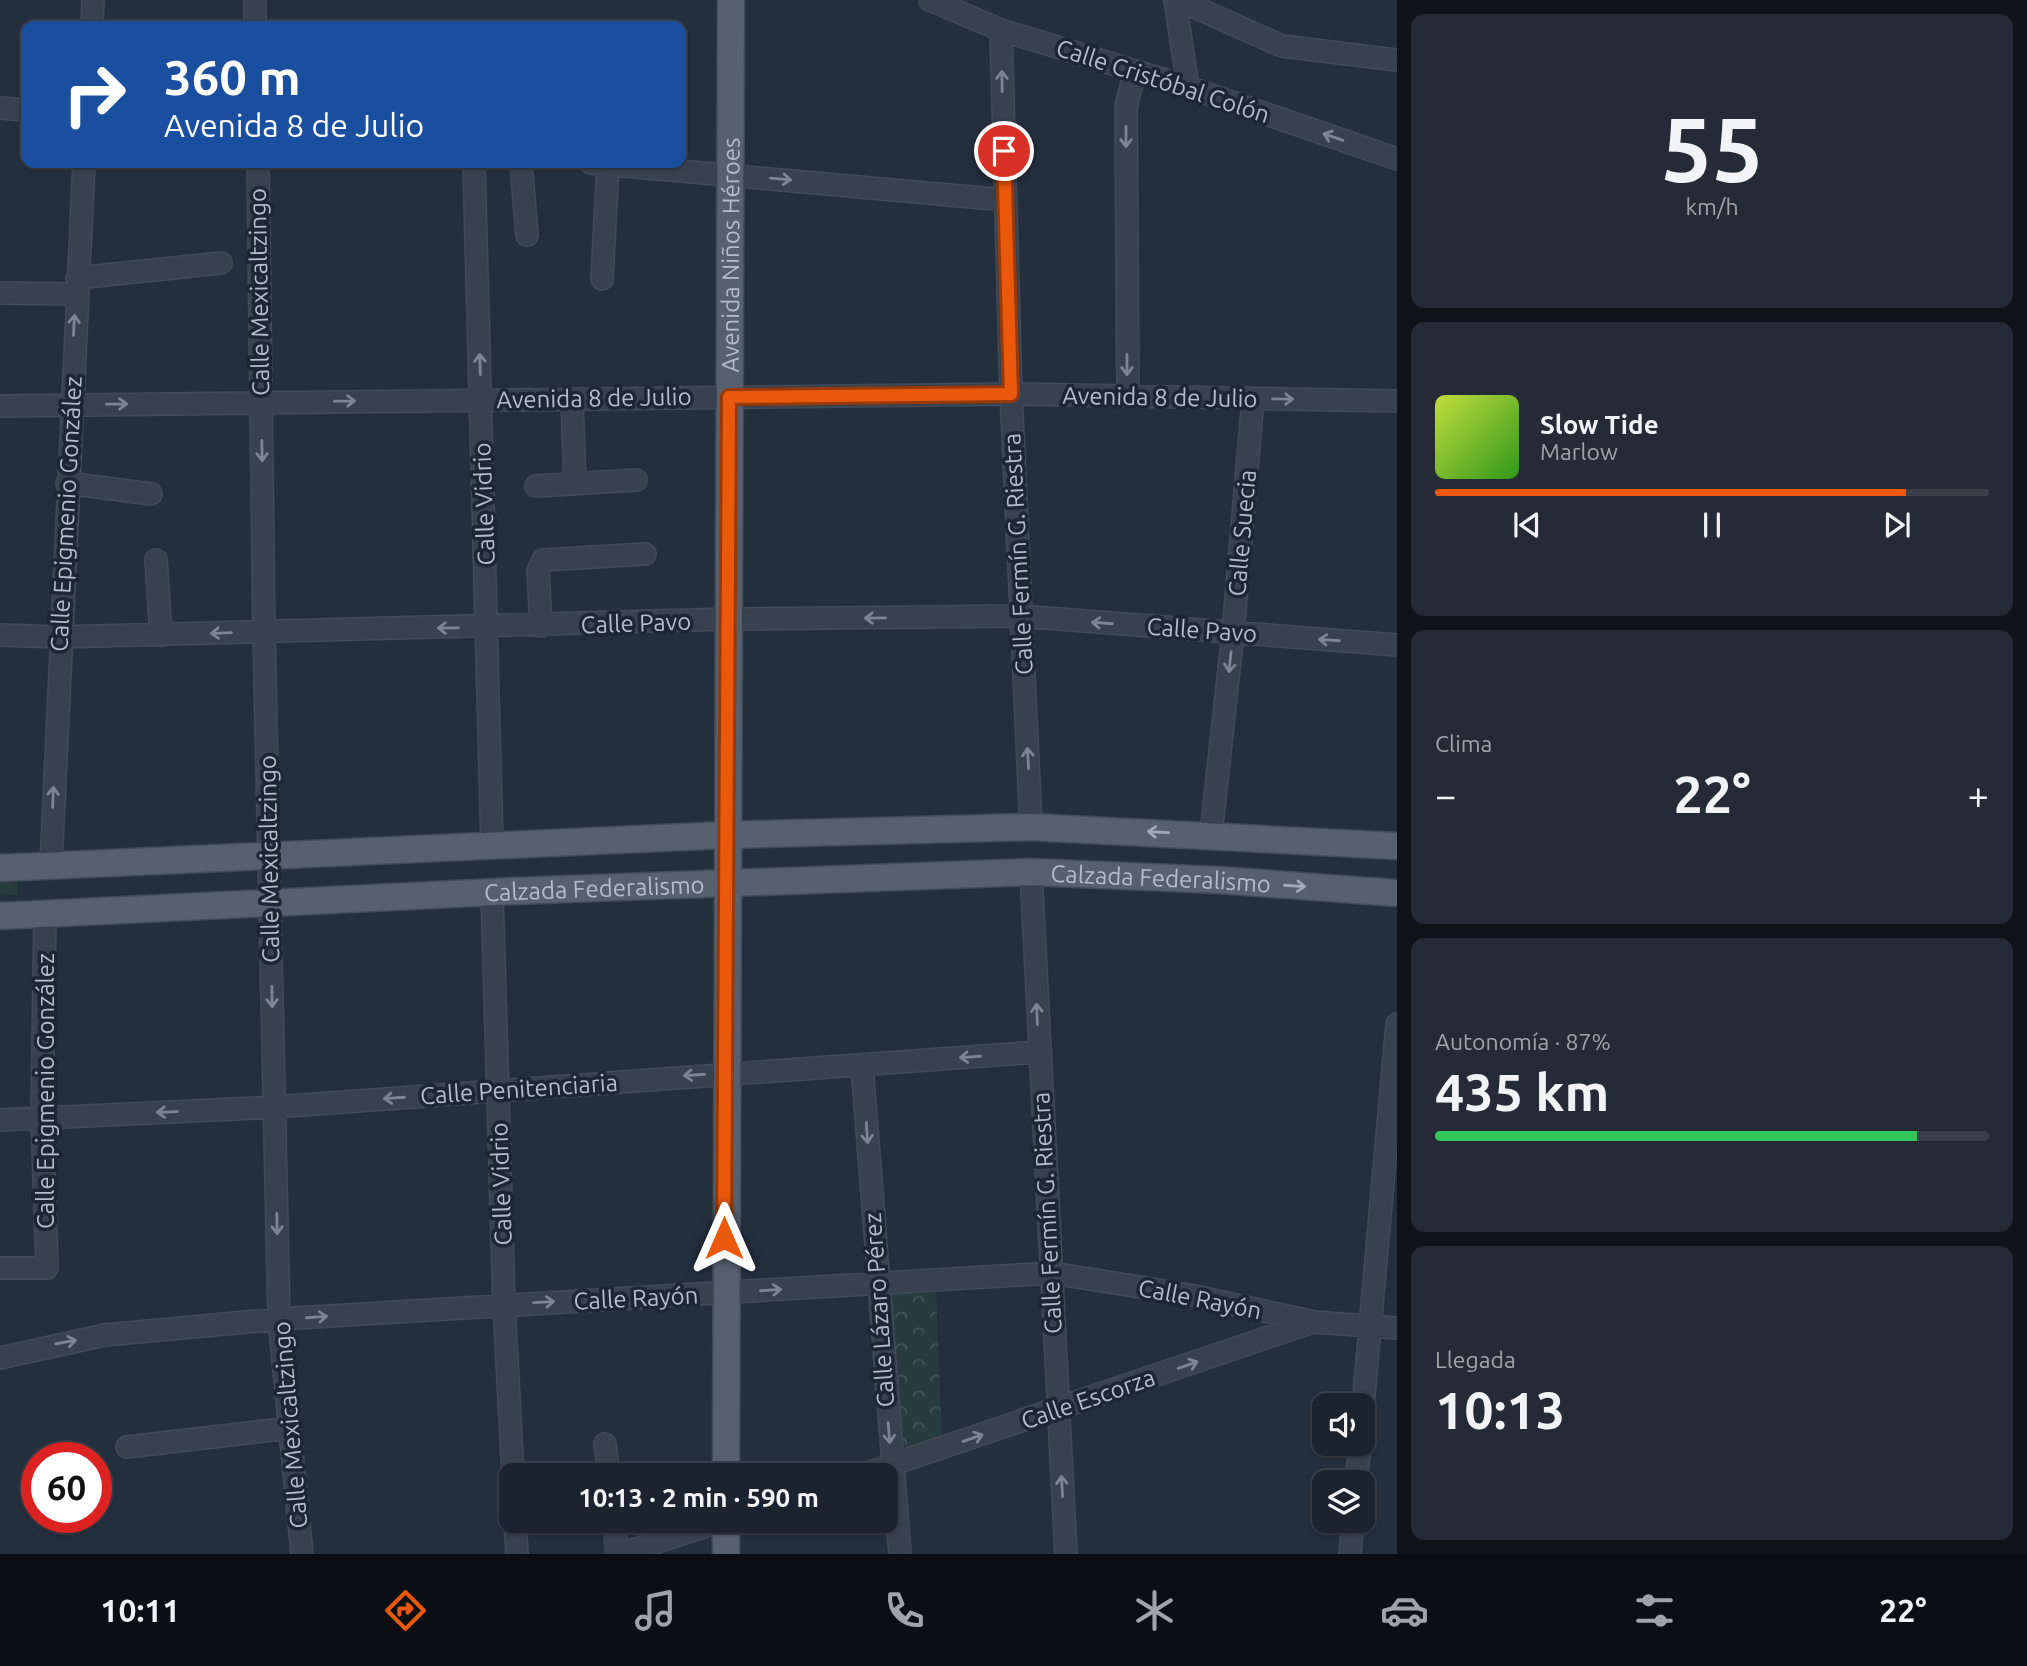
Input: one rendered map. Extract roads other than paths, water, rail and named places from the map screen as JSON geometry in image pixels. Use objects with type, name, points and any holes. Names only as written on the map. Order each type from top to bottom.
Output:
[{"type":"main road","name":"Avenida Niños Héroes","points":[[726,1463],[724,1293],[731,0]]},
{"type":"main road","name":"Calzada Federalismo","points":[[0,868],[727,835],[1031,827],[1397,846]]},
{"type":"main road","name":"Calzada Federalismo","points":[[0,916],[492,892],[1031,872],[1219,880],[1397,893]]},
{"type":"main road","points":[[724,1533],[726,1554]]},
{"type":"street","points":[[92,21],[93,0]]},
{"type":"street","points":[[255,0],[255,21]]},
{"type":"street","name":"Calle Cristóbal Colón","points":[[930,0],[953,5],[1001,30],[1188,86],[1397,159]]},
{"type":"street","points":[[1177,0],[1282,46],[1397,60]]},
{"type":"street","points":[[1177,0],[1188,86]]},
{"type":"street","name":"Calle Fermín G. Riestra","points":[[1001,30],[1011,394],[1031,827]]},
{"type":"street","points":[[1128,397],[1126,107],[1135,71]]},
{"type":"street","points":[[0,108],[21,110]]},
{"type":"street","name":"Calle Epigmenio González","points":[[51,865],[76,286],[84,168]]},
{"type":"street","name":"Calle Mexicaltzingo","points":[[258,168],[268,855],[279,1319],[302,1554]]},
{"type":"street","name":"Calle Vidrio","points":[[474,168],[492,846]]},
{"type":"street","points":[[521,168],[527,235]]},
{"type":"street","points":[[600,168],[602,279]]},
{"type":"street","points":[[647,168],[1004,200]]},
{"type":"street","points":[[0,293],[76,286],[221,263]]},
{"type":"street","name":"Avenida 8 de Julio","points":[[0,406],[1011,394],[1397,401]]},
{"type":"street","points":[[572,399],[575,484]]},
{"type":"street","name":"Calle Suecia","points":[[1211,835],[1233,633],[1253,399]]},
{"type":"street","points":[[536,486],[636,480]]},
{"type":"street","points":[[67,483],[151,494]]},
{"type":"street","points":[[541,626],[538,571],[543,560],[645,554]]},
{"type":"street","points":[[156,560],[160,635]]},
{"type":"street","name":"Calle Pavo","points":[[0,635],[60,637],[728,620],[1020,616],[1397,645]]},
{"type":"street","name":"Calle Fermín G. Riestra","points":[[1031,872],[1038,1052],[1066,1554]]},
{"type":"street","name":"Calle Vidrio","points":[[492,892],[504,1304],[512,1463]]},
{"type":"street","name":"Calle Epigmenio González","points":[[0,1268],[47,1268],[42,1117],[45,914]]},
{"type":"street","points":[[1364,1393],[1397,1024]]},
{"type":"street","name":"Calle Penitenciaria","points":[[0,1120],[275,1107],[1038,1052]]},
{"type":"street","name":"Calle Lázaro Pérez","points":[[862,1065],[892,1463]]},
{"type":"street","name":"Calle Rayón","points":[[0,1358],[105,1335],[279,1319],[1052,1273],[1195,1296],[1314,1322],[1397,1328]]},
{"type":"street","name":"Calle Escorza","points":[[898,1463],[1314,1322]]},
{"type":"street","points":[[127,1447],[290,1428]]},
{"type":"street","points":[[605,1444],[607,1463]]},
{"type":"street","name":"Calle Lázaro Pérez","points":[[898,1532],[900,1554]]},
{"type":"street","points":[[516,1533],[517,1554]]},
{"type":"street","points":[[616,1533],[619,1554],[685,1533]]},
{"type":"street","points":[[1350,1554],[1352,1533]]}]
